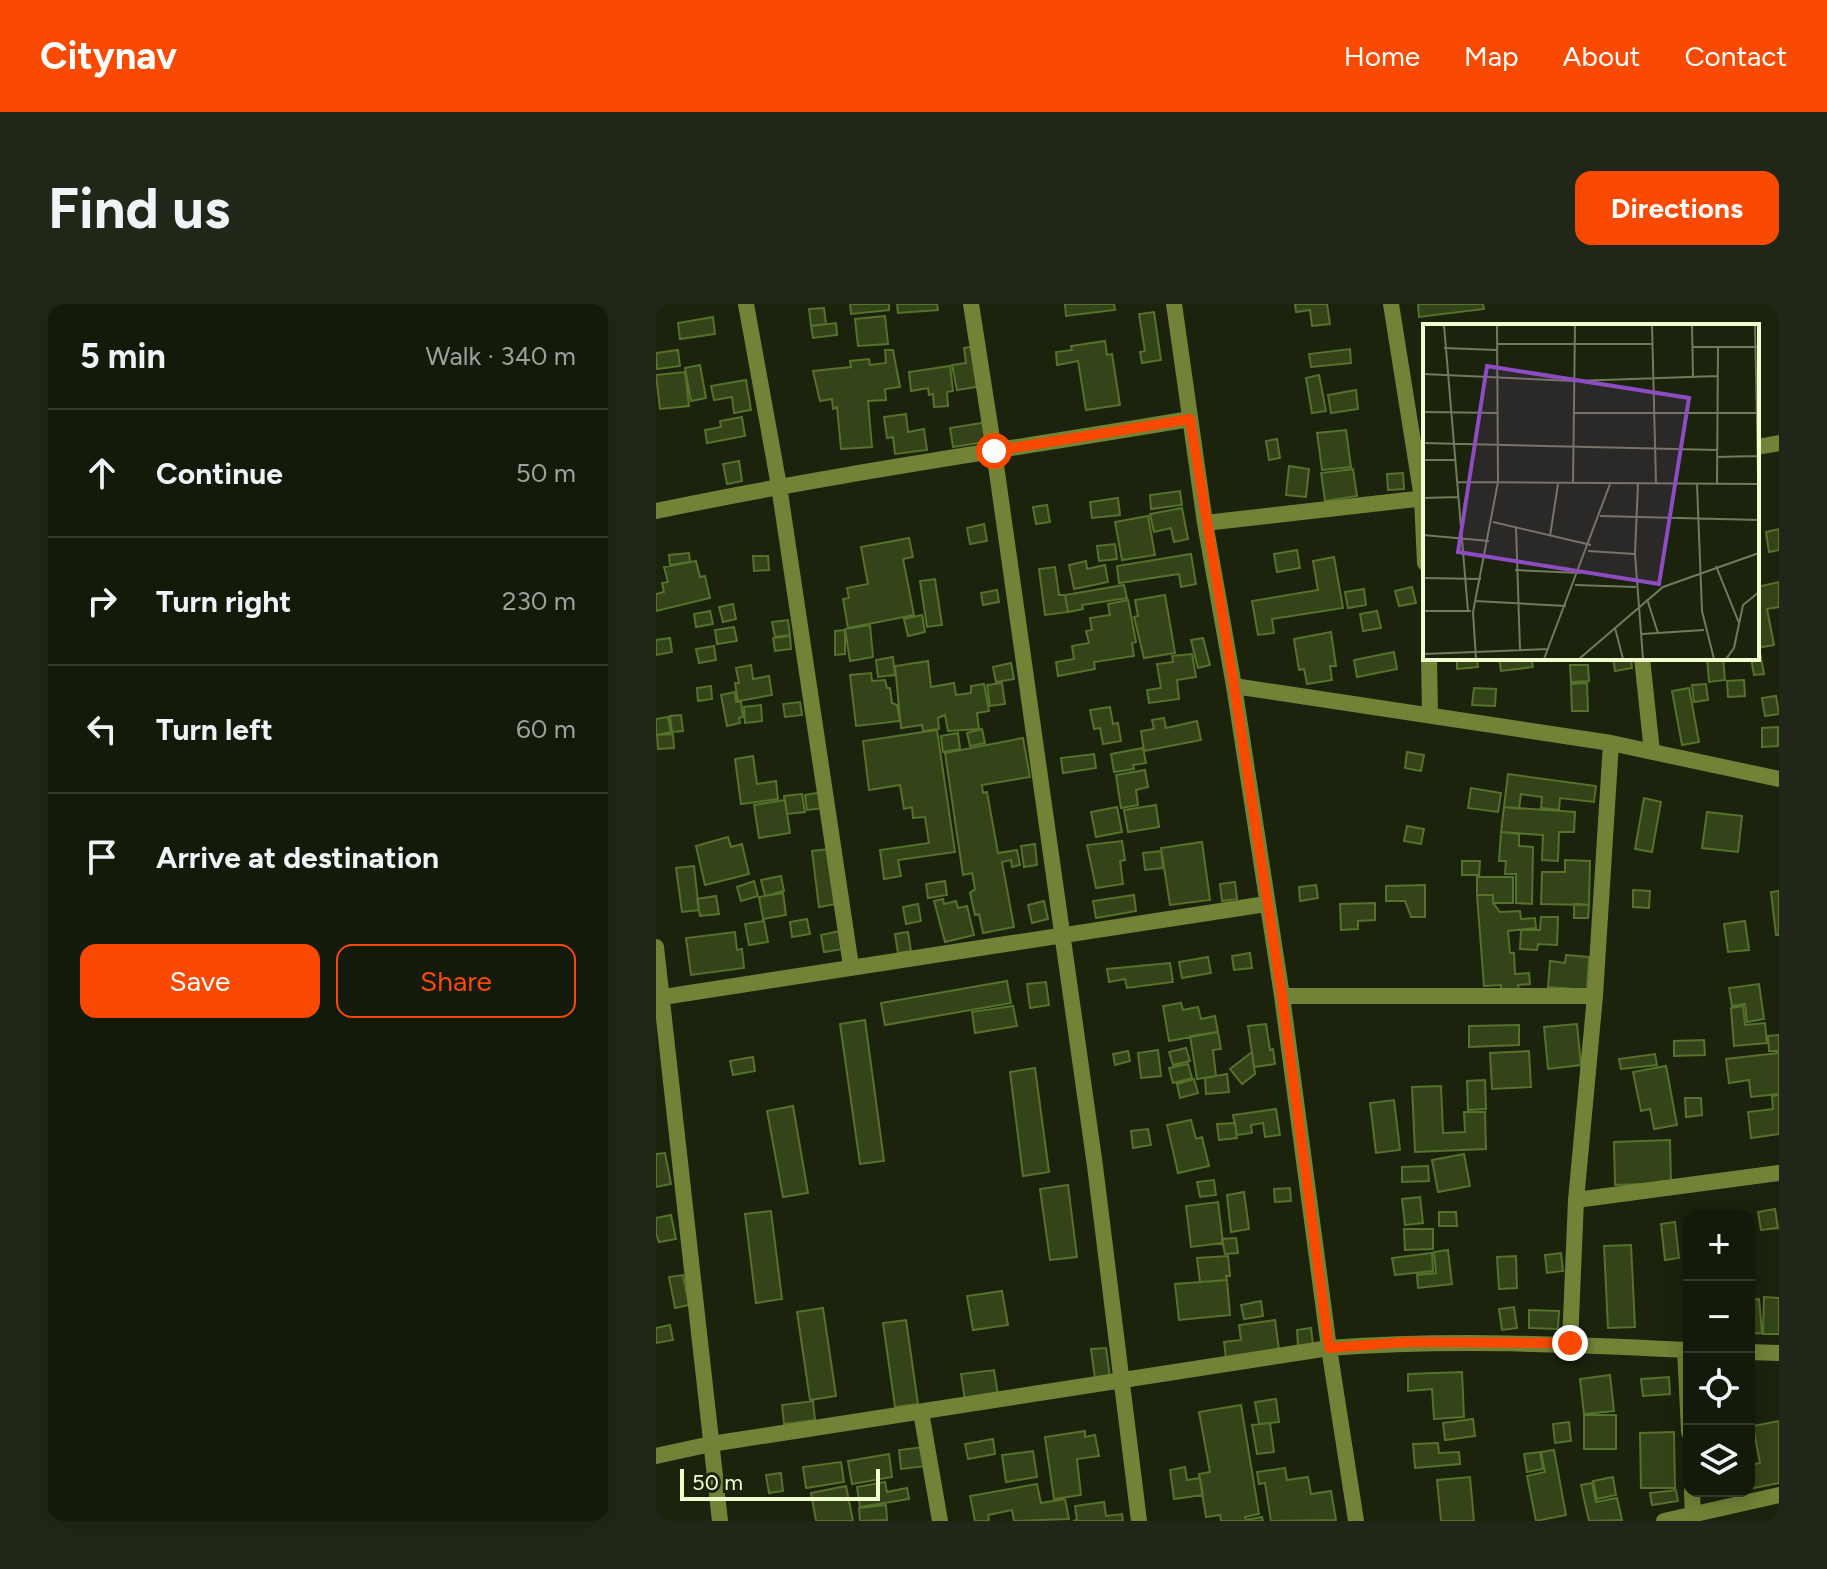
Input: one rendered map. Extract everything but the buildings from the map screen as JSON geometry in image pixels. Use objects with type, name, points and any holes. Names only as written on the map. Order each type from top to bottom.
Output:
[{"type":"street","points":[[746,304],[779,486],[851,966]]},
{"type":"street","points":[[971,304],[1095,1166],[1139,1521]]},
{"type":"street","points":[[1174,304],[1205,523],[1234,686],[1282,996],[1329,1348],[1356,1521]]},
{"type":"street","points":[[1205,523],[1423,498],[1391,304]]},
{"type":"street","points":[[656,511],[779,486],[1190,419]]},
{"type":"street","points":[[1759,447],[1779,443]]},
{"type":"street","points":[[1429,660],[1430,714]]},
{"type":"street","points":[[1642,660],[1652,752]]},
{"type":"street","points":[[1234,686],[1611,743],[1779,779]]},
{"type":"street","points":[[1570,1343],[1576,1200],[1595,996],[1611,743]]},
{"type":"street","points":[[660,998],[1266,904]]},
{"type":"street","points":[[656,947],[720,1521]]},
{"type":"street","points":[[1282,996],[1595,996]]},
{"type":"street","points":[[1576,1200],[1779,1173]]},
{"type":"street","points":[[656,1456],[711,1444],[1329,1348],[1406,1342],[1570,1343],[1683,1350]]},
{"type":"street","points":[[1755,1352],[1779,1353]]},
{"type":"street","points":[[1687,1353],[1689,1425]]},
{"type":"street","points":[[921,1412],[940,1521]]},
{"type":"street","points":[[1664,1521],[1693,1518],[1779,1495]]},
{"type":"street","points":[[1692,1497],[1693,1518]]},
{"type":"route","points":[[994,451],[1190,419],[1282,996],[1329,1348],[1406,1342],[1570,1343]]}]
